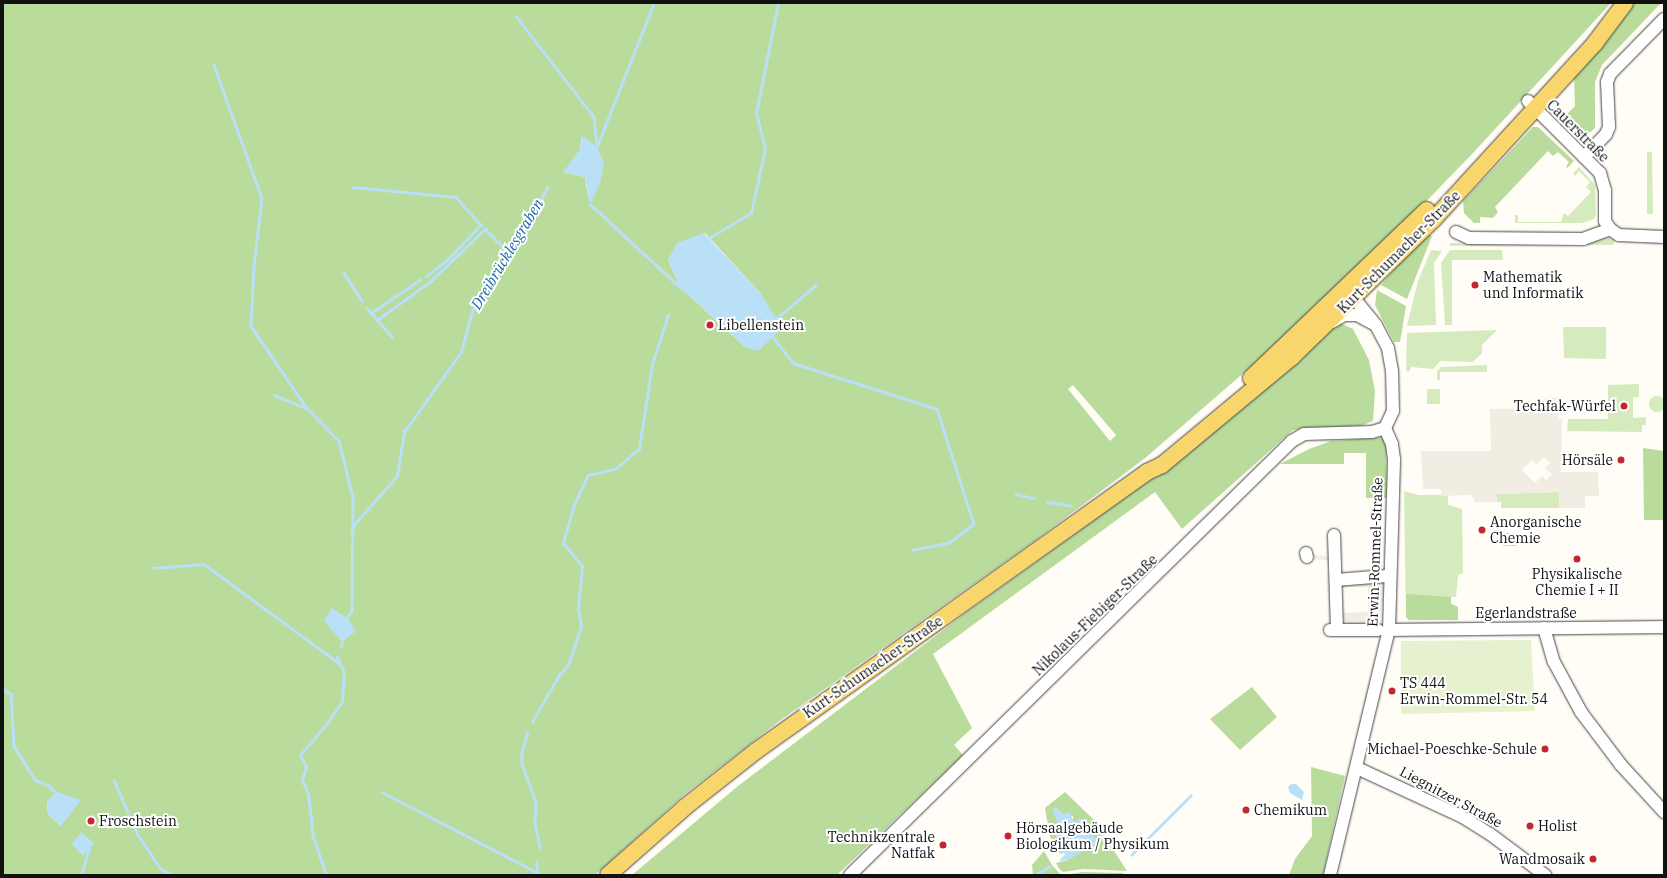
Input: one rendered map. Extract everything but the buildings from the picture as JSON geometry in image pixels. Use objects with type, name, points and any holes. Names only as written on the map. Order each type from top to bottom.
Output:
[{"type":"main road","name":"Kurt-Schumacher-Straße","points":[[1147,472],[1154,460],[1350,294],[1433,220],[1620,3]]},
{"type":"main road","name":"Kurt-Schumacher-Straße","points":[[1532,105],[1595,43],[1625,3]]},
{"type":"main road","name":"Kurt-Schumacher-Straße","points":[[608,875],[685,807],[756,751],[1147,472],[1162,465],[1215,423],[1324,327],[1350,294]]},
{"type":"street","points":[[1584,157],[1606,134],[1609,127],[1607,82],[1610,74],[1664,20]]},
{"type":"street","name":"Cauerstraße","points":[[1532,105],[1584,157],[1604,181],[1605,221],[1610,229]]},
{"type":"street","points":[[1456,232],[1469,238],[1583,239],[1610,229],[1619,235],[1664,237]]},
{"type":"street","points":[[1350,294],[1376,325],[1388,348],[1392,371],[1393,411],[1385,428]]},
{"type":"street","points":[[1324,327],[1344,315],[1357,315],[1376,325]]},
{"type":"street","name":"Erwin-Rommel-Straße","points":[[1330,875],[1357,768],[1379,631],[1394,459],[1392,444],[1385,428]]},
{"type":"street","name":"Nikolaus-Fiebiger-Straße","points":[[850,875],[1292,441],[1304,434],[1372,432],[1385,428]]},
{"type":"street","points":[[1335,537],[1333,568],[1334,585],[1386,576]]},
{"type":"street","name":"Egerlandstraße","points":[[1334,585],[1333,630],[1379,631],[1664,627]]},
{"type":"street","points":[[1544,628],[1554,662],[1580,712],[1621,765],[1662,806]]},
{"type":"street","name":"Liegnitzer Straße","points":[[1357,768],[1461,816],[1496,838],[1545,875]]},
{"type":"green space","points":[[3,3],[1611,3],[1473,153],[1383,246],[1297,327],[1144,459],[1033,542],[782,719],[684,795],[595,875],[3,875]],"holes":[[[582,136],[589,203],[585,177],[564,172],[580,150]],[[705,233],[761,294],[745,347],[681,288],[668,260]],[[1073,385],[1116,435],[1110,441],[1068,389]],[[57,792],[61,826],[48,814],[47,802]]]},
{"type":"green space","points":[[1632,3],[1661,3],[1602,65],[1595,82],[1595,128],[1584,138],[1573,135],[1566,128],[1565,116],[1575,106],[1574,78]]},
{"type":"green space","points":[[1533,127],[1538,127],[1574,161],[1567,168],[1566,167],[1569,162],[1558,152],[1553,156],[1548,151],[1495,207],[1498,212],[1493,218],[1480,217],[1480,223],[1474,223],[1464,213],[1463,201]]},
{"type":"green space","points":[[1647,152],[1652,152],[1653,214],[1647,214]]},
{"type":"green space","points":[[1579,167],[1595,185],[1596,214],[1594,219],[1583,223],[1515,223],[1515,215],[1518,215],[1518,222],[1561,222],[1564,213],[1568,216],[1591,192],[1586,187],[1590,182],[1579,171],[1575,176],[1573,174]]},
{"type":"green space","points":[[1425,233],[1432,236],[1407,299],[1381,285]]},
{"type":"green space","points":[[1603,237],[1614,239],[1614,245],[1549,245],[1549,243]]},
{"type":"green space","points":[[1450,243],[1527,243],[1527,245],[1450,246]]},
{"type":"green space","points":[[1431,250],[1442,251],[1434,263],[1436,325],[1407,326],[1418,281]]},
{"type":"green space","points":[[1450,250],[1502,250],[1503,260],[1452,260],[1452,325],[1445,325],[1441,263]]},
{"type":"green space","points":[[1377,290],[1406,306],[1400,342],[1394,342],[1375,305]]},
{"type":"green space","points":[[1340,323],[1353,329],[1369,360],[1375,391],[1373,421],[1360,426],[1293,430],[1182,529],[1155,492],[933,654],[972,728],[954,745],[963,755],[837,875],[632,875],[738,786],[967,612],[1154,477]]},
{"type":"green space","points":[[1563,327],[1606,327],[1606,359],[1564,358]]},
{"type":"green space","points":[[1497,330],[1482,345],[1482,353],[1473,362],[1440,361],[1433,369],[1411,367],[1409,372],[1406,371],[1407,333]]},
{"type":"green space","points":[[1487,365],[1487,372],[1440,372],[1440,380],[1437,380],[1437,371],[1441,367]]},
{"type":"green space","points":[[1639,384],[1639,397],[1633,398],[1633,418],[1646,417],[1646,425],[1642,425],[1642,432],[1567,431],[1568,419],[1608,419],[1608,385]]},
{"type":"green space","points":[[1427,389],[1440,389],[1440,404],[1427,404]]},
{"type":"green space","points":[[1657,396],[1664,401],[1665,404],[1660,411],[1657,412],[1650,407],[1649,404],[1654,397]]},
{"type":"green space","points":[[1386,437],[1387,498],[1366,498],[1366,453],[1344,453],[1344,464],[1280,464],[1309,449],[1331,441]]},
{"type":"green space","points":[[1643,448],[1664,451],[1664,520],[1644,520]]},
{"type":"green space","points":[[1404,491],[1418,495],[1448,495],[1448,505],[1462,509],[1463,573],[1458,575],[1456,597],[1451,597],[1451,604],[1458,607],[1458,620],[1409,620],[1406,617]]},
{"type":"green space","points":[[1559,492],[1559,508],[1501,508],[1501,502],[1497,502],[1497,494]]},
{"type":"green space","points":[[1406,594],[1451,597],[1451,604],[1458,607],[1458,620],[1409,620],[1406,617]]},
{"type":"green space","points":[[1531,640],[1535,711],[1401,714],[1401,641]]},
{"type":"green space","points":[[1252,687],[1277,717],[1240,750],[1210,719]]},
{"type":"green space","points":[[1311,767],[1345,776],[1323,875],[1289,875],[1295,859],[1312,836]]},
{"type":"green space","points":[[1065,792],[1094,820],[1127,871],[1083,869],[1063,872],[1060,870],[1056,863],[1068,860],[1098,838],[1093,839],[1073,823],[1073,816],[1056,818],[1059,824],[1055,842],[1050,837],[1045,808]]},
{"type":"green space","points":[[1044,851],[1052,865],[1061,875],[1033,875],[1032,865]]},
{"type":"green space","points":[[1083,872],[1123,873],[1124,875],[1065,875]]},
{"type":"shaded area","points":[[1559,397],[1559,419],[1562,419],[1561,472],[1598,472],[1599,496],[1585,496],[1585,508],[1559,508],[1559,492],[1497,494],[1497,502],[1475,502],[1472,495],[1441,496],[1441,489],[1423,489],[1421,451],[1491,451],[1490,409],[1545,408],[1545,398]],"holes":[[[1544,457],[1550,463],[1545,468],[1552,474],[1546,480],[1542,476],[1535,483],[1522,470],[1532,460],[1537,464]]]},
{"type":"shaded area","points":[[1328,552],[1332,553],[1341,574],[1386,574],[1378,632],[1330,633],[1330,608],[1332,608],[1330,560],[1304,559],[1306,553],[1328,557]],"holes":[[[1340,587],[1368,587],[1368,612],[1340,613]]]},
{"type":"water","points":[[582,136],[597,147],[604,163],[600,184],[590,204],[585,177],[563,172],[580,150]]},
{"type":"water","points":[[704,233],[761,294],[782,328],[758,351],[745,347],[681,288],[668,260],[677,243]]},
{"type":"water","points":[[1503,533],[1516,533],[1517,546],[1503,546]]},
{"type":"water","points":[[332,608],[347,618],[356,631],[342,642],[324,621]]},
{"type":"water","points":[[1291,784],[1296,784],[1304,792],[1302,800],[1290,793],[1288,787]]},
{"type":"water","points":[[57,792],[81,800],[61,826],[48,814],[47,802]]},
{"type":"water","points":[[1191,794],[1193,796],[1132,857],[1130,855]]},
{"type":"water","points":[[1056,807],[1063,814],[1070,812],[1074,823],[1080,818],[1093,833],[1094,839],[1098,838],[1098,843],[1068,860],[1059,861],[1066,853],[1060,854],[1055,842],[1059,824],[1052,810]]},
{"type":"water","points":[[81,832],[94,843],[83,856],[72,844]]},
{"type":"waterway","name":"Dreibrücklesgraben","points":[[597,146],[654,3]]},
{"type":"waterway","points":[[707,239],[751,213],[765,149],[756,114],[778,3]]},
{"type":"waterway","points":[[516,16],[594,117],[597,147]]},
{"type":"waterway","points":[[214,65],[262,198],[254,266],[251,326],[307,408]]},
{"type":"waterway","points":[[353,187],[456,197],[481,225],[449,259],[427,276]]},
{"type":"waterway","name":"Dreibrücklesgraben","points":[[351,528],[397,476],[404,432],[461,352],[472,311],[510,254],[547,188]]},
{"type":"waterway","points":[[590,204],[681,288],[683,286]]},
{"type":"waterway","points":[[377,320],[432,280],[485,229],[510,254]]},
{"type":"waterway","points":[[344,273],[362,301]]},
{"type":"waterway","points":[[371,313],[421,279]]},
{"type":"waterway","points":[[776,319],[816,285]]},
{"type":"waterway","points":[[367,308],[392,337]]},
{"type":"waterway","points":[[532,722],[559,675],[568,665],[581,627],[578,608],[582,566],[563,543],[573,507],[588,475],[615,469],[639,449],[652,364],[668,315]]},
{"type":"waterway","points":[[773,337],[793,363],[937,409],[974,524],[950,543],[913,550]]},
{"type":"waterway","points":[[274,395],[307,408],[339,441],[353,498],[352,611],[347,618]]},
{"type":"waterway","points":[[1016,494],[1034,498]]},
{"type":"waterway","points":[[1047,502],[1071,506]]},
{"type":"waterway","points":[[153,568],[204,564],[340,664]]},
{"type":"waterway","name":"Dreibrücklesgraben","points":[[341,647],[342,642]]},
{"type":"waterway","name":"Dreibrücklesgraben","points":[[326,875],[313,838],[308,794],[302,780],[306,767],[300,755],[328,722],[342,701],[344,673],[337,657]]},
{"type":"waterway","points":[[3,689],[11,694],[14,746],[35,780],[48,785],[58,795]]},
{"type":"waterway","points":[[528,732],[522,753],[522,764],[536,802],[535,822],[540,848]]},
{"type":"waterway","points":[[114,780],[138,835],[161,869],[173,875]]},
{"type":"waterway","points":[[382,792],[542,875]]},
{"type":"waterway","points":[[81,875],[89,849]]},
{"type":"waterway","points":[[537,862],[537,870]]},
{"type":"waterway","points":[[1035,875],[1050,866]]},
{"type":"place","name":"Mathematik und Informatik","points":[[1475,285]]},
{"type":"place","name":"Libellenstein","points":[[710,325]]},
{"type":"place","name":"Techfak-Würfel","points":[[1624,406]]},
{"type":"place","name":"Hörsäle","points":[[1621,460]]},
{"type":"place","name":"Anorganische Chemie","points":[[1482,530]]},
{"type":"place","name":"Physikalische Chemie I + II","points":[[1577,559]]},
{"type":"place","name":"TS 444 Erwin-Rommel-Str. 54","points":[[1392,691]]},
{"type":"place","name":"Michael-Poeschke-Schule","points":[[1545,749]]},
{"type":"place","name":"Chemikum","points":[[1246,810]]},
{"type":"place","name":"Froschstein","points":[[91,821]]},
{"type":"place","name":"Holist","points":[[1530,826]]},
{"type":"place","name":"Hörsaalgebäude Biologikum / Physikum","points":[[1008,836]]},
{"type":"place","name":"Technikzentrale Natfak","points":[[943,845]]},
{"type":"place","name":"Wandmosaik","points":[[1593,859]]}]
